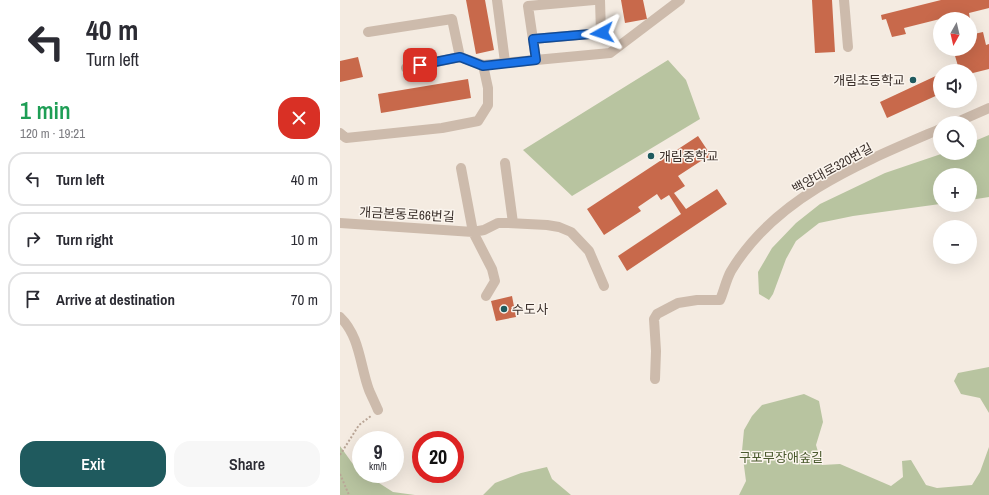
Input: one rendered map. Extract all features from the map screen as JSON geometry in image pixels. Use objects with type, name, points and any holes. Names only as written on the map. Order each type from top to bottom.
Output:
[{"type":"street","points":[[497,0],[505,62]]},
{"type":"street","points":[[536,60],[528,6],[594,0]]},
{"type":"street","points":[[533,39],[602,33],[600,0]]},
{"type":"street","points":[[406,68],[460,57],[483,66],[505,62],[610,53],[680,0]]},
{"type":"street","points":[[844,0],[848,47]]},
{"type":"street","points":[[368,32],[452,19],[460,57]]},
{"type":"street","points":[[340,133],[346,138],[442,128],[478,121],[488,105],[488,88],[483,66]]},
{"type":"street","points":[[971,116],[989,108]]},
{"type":"street","name":"백양대로320번길","points":[[654,379],[656,351],[654,319],[657,314],[678,303],[697,300],[720,300],[731,272],[760,232],[798,199],[874,158],[933,133]]},
{"type":"street","points":[[505,163],[513,223]]},
{"type":"street","name":"개금본동로66번길","points":[[462,168],[473,232]]},
{"type":"street","name":"개금본동로66번길","points":[[340,223],[473,232],[484,230],[498,223],[559,227],[572,232],[589,251],[604,286]]},
{"type":"street","points":[[473,232],[492,269],[495,281],[486,296]]},
{"type":"street","points":[[340,317],[349,328],[359,352],[369,389],[378,410]]},
{"type":"path","points":[[340,456],[359,425],[378,410]]},
{"type":"path","points":[[340,474],[348,495]]},
{"type":"green space","points":[[668,60],[686,80],[700,119],[572,196],[523,150]]},
{"type":"green space","points":[[989,135],[989,197],[977,199],[977,168],[933,168],[933,205],[853,216],[819,223],[796,241],[786,259],[773,294],[769,300],[759,294],[758,272],[772,248],[796,223],[820,204],[885,173],[933,157],[933,160],[977,160],[977,140]]},
{"type":"green space","points":[[989,367],[989,413],[980,398],[961,394],[954,381],[958,373]]},
{"type":"green space","name":"구포무장애숲길","points":[[804,394],[819,401],[823,422],[816,445],[822,465],[840,464],[891,486],[903,477],[902,461],[911,460],[926,485],[937,488],[972,485],[980,472],[989,447],[989,495],[739,495],[746,481],[742,451],[744,430],[752,416],[762,405]]},
{"type":"green space","points":[[340,446],[352,463],[352,483],[379,483],[393,492],[415,495],[340,495]]},
{"type":"green space","points":[[547,467],[552,479],[571,495],[483,495],[495,483],[521,473]]},
{"type":"building","points":[[466,0],[485,0],[494,50],[476,54]]},
{"type":"building","points":[[621,0],[643,0],[647,19],[625,23]]},
{"type":"building","points":[[812,0],[832,0],[835,52],[815,53]]},
{"type":"building","points":[[941,0],[989,0],[989,8],[973,12],[933,12],[933,21],[904,28],[906,34],[892,37],[886,19],[882,20],[881,15]]},
{"type":"building","points":[[983,32],[986,45],[989,44],[989,69],[977,72],[977,64],[957,64],[955,56],[977,56],[977,33]]},
{"type":"building","points":[[358,57],[363,77],[340,82],[340,61]]},
{"type":"building","points":[[933,77],[933,97],[887,118],[880,102]]},
{"type":"building","points":[[468,79],[471,98],[381,113],[378,94]]},
{"type":"building","points":[[698,136],[710,154],[709,158],[704,159],[678,176],[685,186],[674,193],[686,209],[717,189],[727,204],[627,271],[618,256],[681,214],[669,195],[661,200],[657,194],[638,207],[641,211],[604,235],[587,209]]},
{"type":"building","name":"수도사","points":[[512,296],[516,317],[496,321],[491,301]]},
{"type":"place","name":"개림초등학교","points":[[913,80]]},
{"type":"place","name":"개림중학교","points":[[651,156]]},
{"type":"place","name":"수도사","points":[[504,309]]},
{"type":"route","points":[[420,65],[460,57],[483,66],[505,62],[536,60],[533,39],[602,33]]}]
